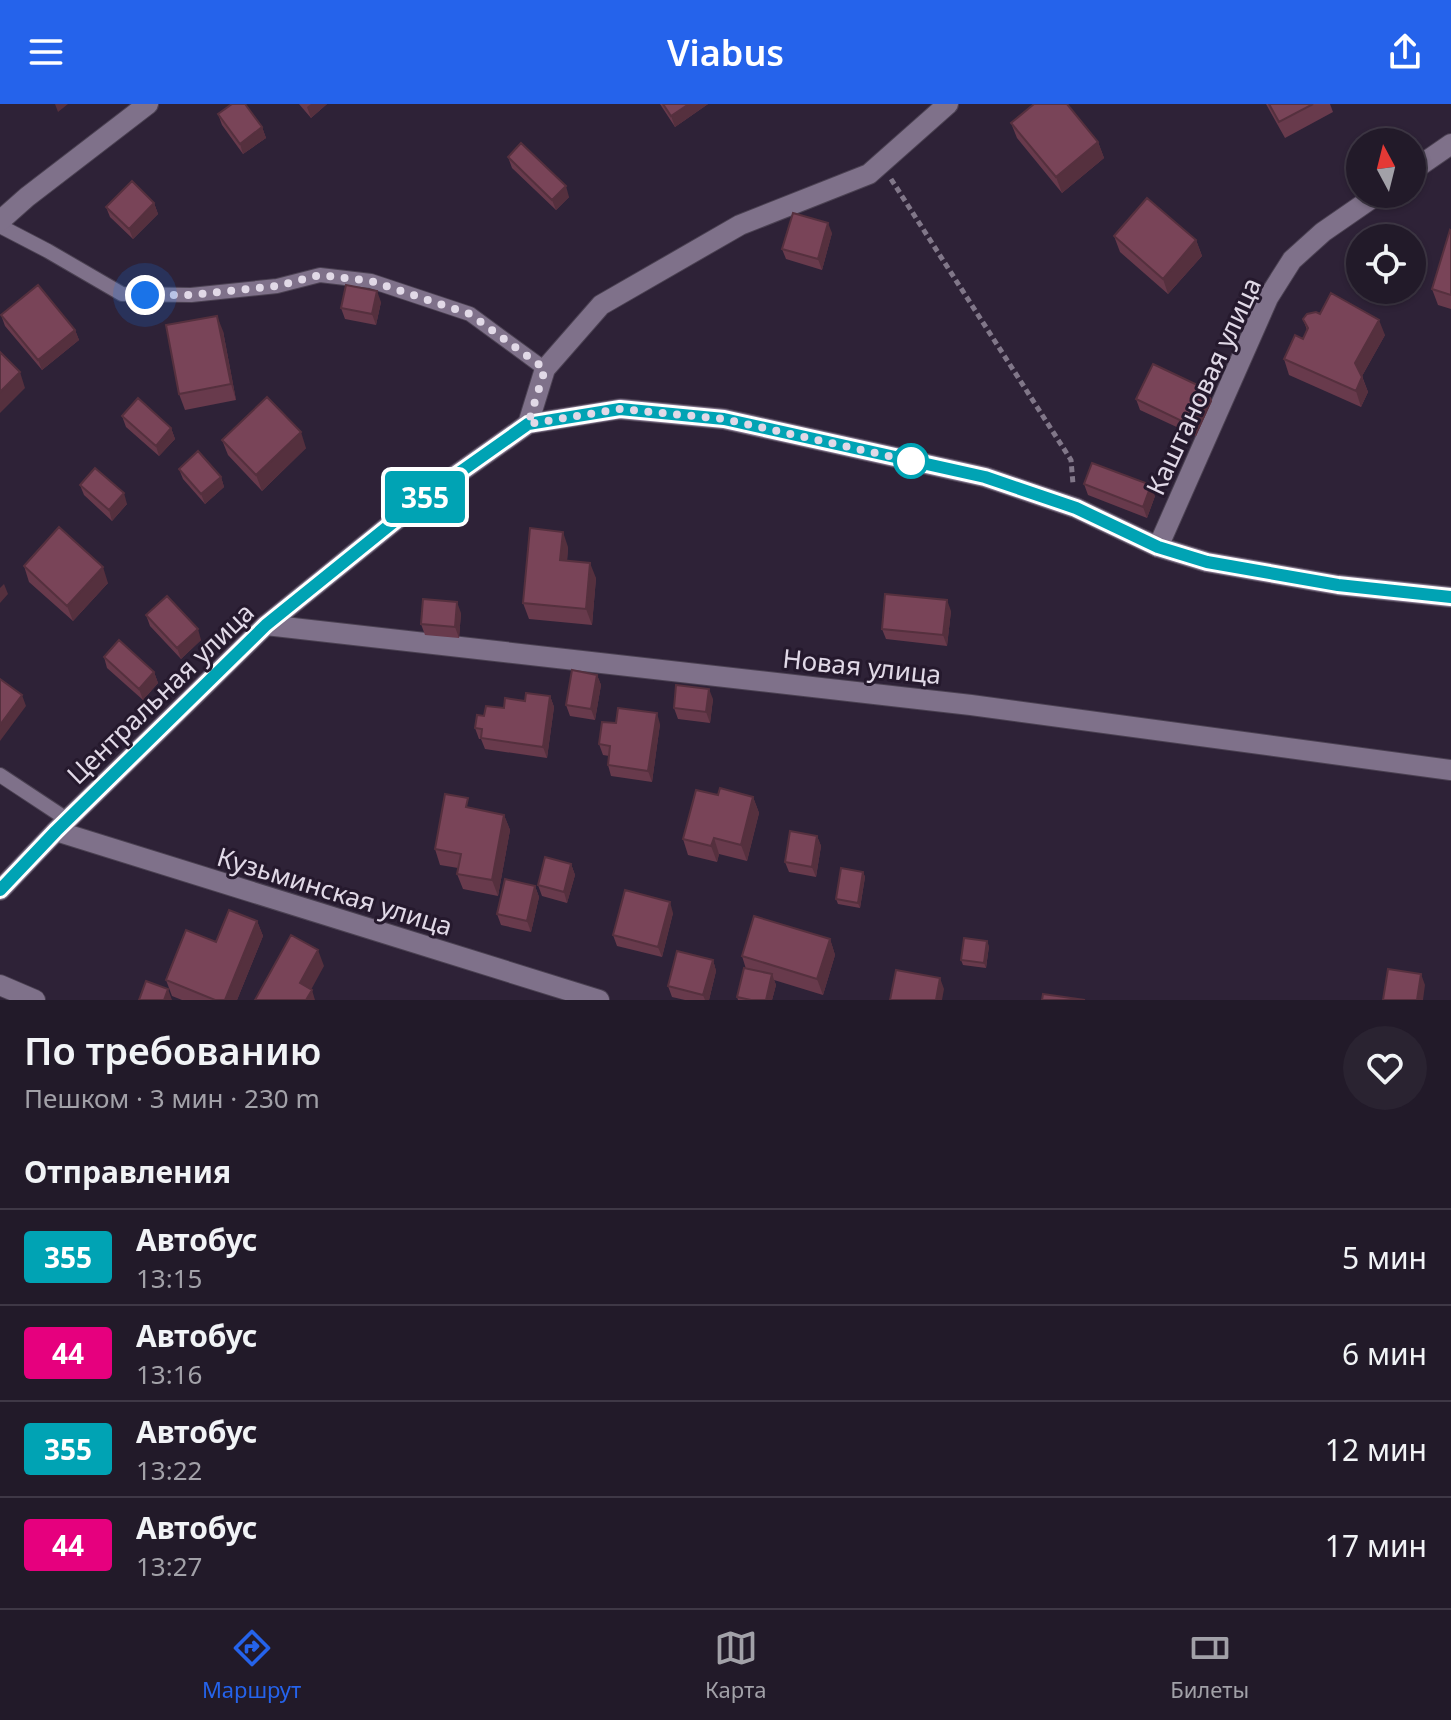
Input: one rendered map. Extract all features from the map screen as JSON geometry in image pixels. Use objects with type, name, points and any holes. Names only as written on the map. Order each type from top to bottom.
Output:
[{"type":"street","points":[[0,224],[27,197],[148,104]]},
{"type":"street","points":[[528,424],[545,369],[601,305],[740,225],[869,174],[948,104]]},
{"type":"street","points":[[1426,161],[1451,144]]},
{"type":"street","name":"Каштановая улица","points":[[1158,547],[1268,298],[1292,260],[1323,232],[1358,208]]},
{"type":"street","name":"Центральная улица","points":[[0,890],[266,625],[422,499],[528,424],[620,409],[724,419],[985,477],[1076,508],[1158,547],[1207,562],[1324,583],[1451,597]]},
{"type":"street","name":"Новая улица","points":[[266,625],[971,705],[1451,770]]},
{"type":"street","name":"Кузьминская улица","points":[[62,826],[599,1000]]},
{"type":"street","points":[[0,985],[35,1000]]},
{"type":"lane","points":[[0,224],[122,294],[191,295],[277,286],[320,275],[371,281],[470,314],[545,369]]},
{"type":"lane","points":[[0,775],[62,826]]},
{"type":"path","points":[[882,165],[1071,460],[1076,508]]},
{"type":"building","points":[[232,104],[245,104],[262,127],[240,144],[218,114]]},
{"type":"building","points":[[663,104],[689,104],[671,116]]},
{"type":"building","points":[[1034,104],[1067,104],[1098,142],[1056,177],[1011,123]]},
{"type":"building","points":[[1269,104],[1313,104],[1279,122]]},
{"type":"building","points":[[521,143],[566,186],[552,200],[508,157]]},
{"type":"building","points":[[132,181],[154,203],[129,229],[106,207]]},
{"type":"building","points":[[1147,198],[1196,240],[1163,279],[1114,236]]},
{"type":"building","points":[[793,213],[828,223],[818,259],[782,249]]},
{"type":"building","points":[[1451,231],[1451,295],[1432,289]]},
{"type":"building","points":[[38,285],[75,330],[38,360],[1,315]]},
{"type":"building","points":[[346,285],[377,291],[372,314],[341,308]]},
{"type":"building","points":[[1331,293],[1379,320],[1355,363],[1362,377],[1356,391],[1284,359],[1295,335],[1303,339],[1308,328],[1303,319],[1307,314],[1320,314]]},
{"type":"building","points":[[217,316],[231,384],[179,394],[166,325]]},
{"type":"building","points":[[0,352],[20,372],[0,392]]},
{"type":"building","points":[[1153,364],[1208,390],[1192,426],[1136,399]]},
{"type":"building","points":[[267,397],[301,432],[256,475],[222,440]]},
{"type":"building","points":[[138,398],[171,428],[156,446],[122,416]]},
{"type":"building","points":[[198,451],[221,477],[201,494],[179,469]]},
{"type":"building","points":[[1092,463],[1151,485],[1143,507],[1084,484]]},
{"type":"building","points":[[95,468],[124,493],[109,510],[80,485]]},
{"type":"building","points":[[59,527],[103,567],[67,606],[24,566]]},
{"type":"building","points":[[530,528],[563,532],[560,560],[590,563],[586,609],[523,603]]},
{"type":"building","points":[[885,594],[947,600],[943,635],[882,629]]},
{"type":"building","points":[[167,596],[198,629],[177,648],[146,615]]},
{"type":"building","points":[[423,599],[457,602],[455,627],[421,624]]},
{"type":"building","points":[[119,640],[154,672],[139,689],[104,657]]},
{"type":"building","points":[[572,670],[597,675],[591,709],[566,705]]},
{"type":"building","points":[[0,679],[22,695],[0,725]]},
{"type":"building","points":[[676,685],[709,689],[706,712],[674,708]]},
{"type":"building","points":[[526,693],[550,696],[543,747],[481,738],[482,729],[475,728],[477,715],[484,716],[486,706],[504,708],[505,698],[525,701]]},
{"type":"building","points":[[618,708],[657,713],[648,771],[608,765],[610,746],[599,744],[602,722],[616,723]]},
{"type":"building","points":[[720,788],[753,797],[741,845],[714,838],[711,846],[683,839],[696,790],[718,795]]},
{"type":"building","points":[[445,794],[468,798],[466,807],[504,815],[492,880],[457,874],[461,854],[435,849]]},
{"type":"building","points":[[790,831],[817,836],[812,867],[785,862]]},
{"type":"building","points":[[545,857],[571,864],[564,892],[538,885]]},
{"type":"building","points":[[841,868],[863,872],[858,903],[836,899]]},
{"type":"building","points":[[505,879],[535,886],[527,921],[497,914]]},
{"type":"building","points":[[625,890],[670,902],[658,947],[613,935]]},
{"type":"building","points":[[229,910],[257,921],[225,1000],[215,1000],[166,980],[186,930],[216,942]]},
{"type":"building","points":[[754,916],[830,939],[817,979],[742,956]]},
{"type":"building","points":[[291,935],[318,950],[300,983],[312,990],[306,1000],[255,1000]]},
{"type":"building","points":[[964,938],[987,941],[984,963],[961,960]]},
{"type":"building","points":[[677,951],[713,960],[703,995],[668,986]]},
{"type":"building","points":[[744,968],[772,974],[766,1000],[737,997]]},
{"type":"building","points":[[1388,969],[1421,974],[1417,1000],[1383,1000]]},
{"type":"building","points":[[896,970],[940,978],[936,1000],[890,1000]]},
{"type":"building","points":[[146,981],[168,989],[164,1000],[139,1000]]},
{"type":"building","points":[[1043,994],[1085,1000],[1042,1000]]},
{"type":"bus line","name":"355","points":[[0,890],[266,625],[422,499],[528,424],[620,409],[724,419],[985,477],[1076,508],[1158,547],[1207,562],[1338,585],[1451,597]]},
{"type":"route","points":[[145,295],[191,295],[277,286],[320,275],[371,281],[470,314],[545,369],[528,424],[620,409],[724,419],[911,461]]}]
